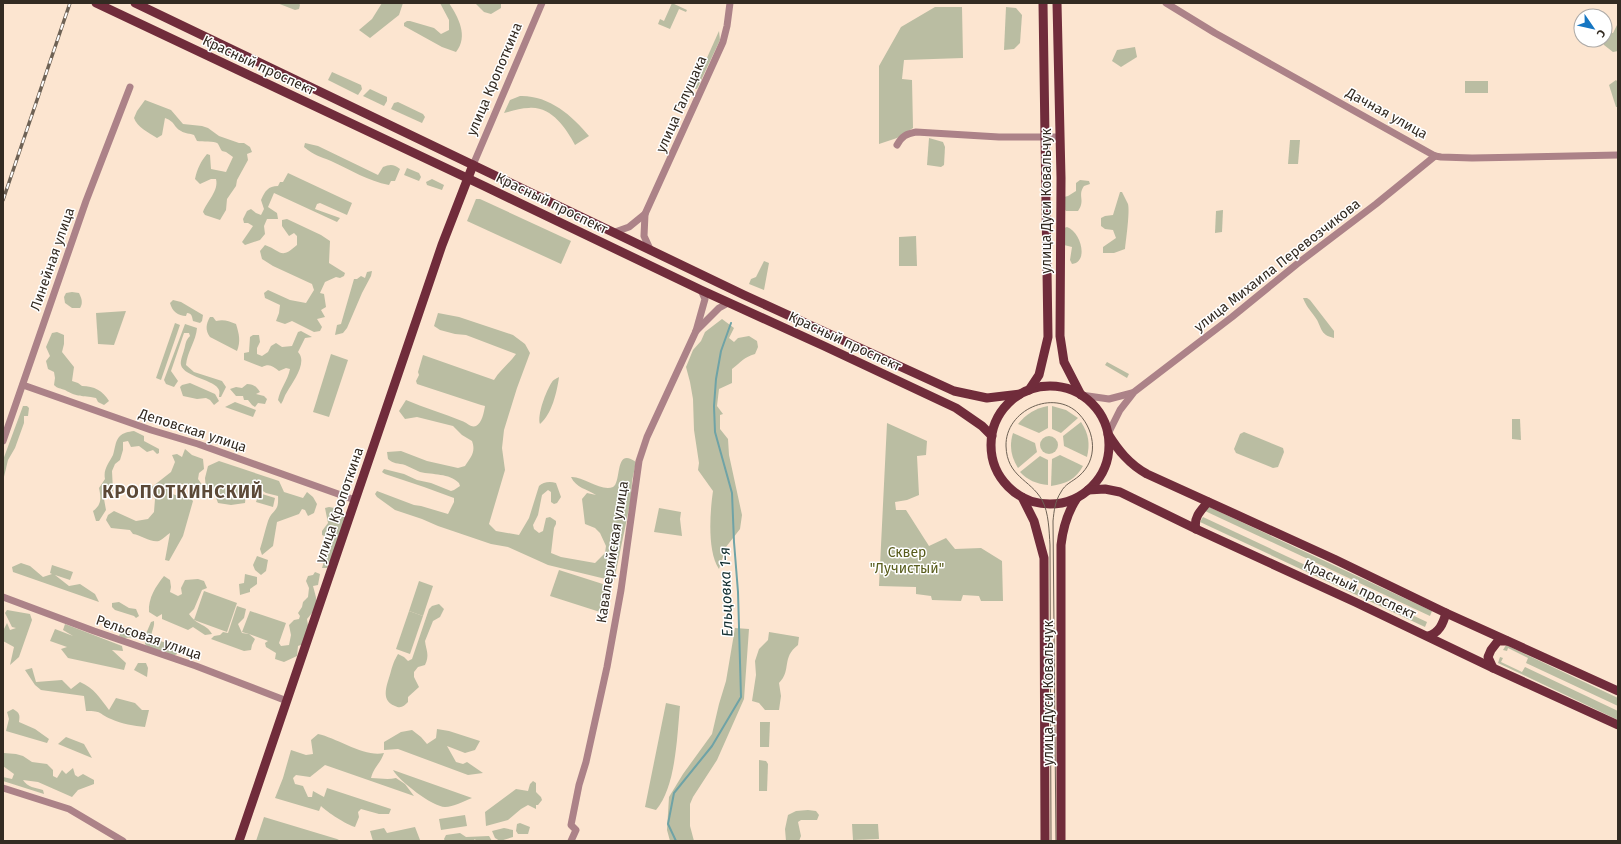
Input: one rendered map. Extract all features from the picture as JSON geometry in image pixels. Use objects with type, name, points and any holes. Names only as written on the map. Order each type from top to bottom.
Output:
[{"type":"main road","name":"Красный проспект","points":[[96,3],[728,303],[956,408],[982,426],[992,436]]},
{"type":"main road","name":"Красный проспект","points":[[135,3],[472,165],[559,205],[750,298],[954,391],[987,398],[1020,394]]},
{"type":"main road","name":"улица Дуси Ковальчук","points":[[1029,390],[1039,375],[1048,337],[1043,3]]},
{"type":"main road","name":"улица Дуси Ковальчук","points":[[1057,3],[1060,138],[1060,336],[1064,362],[1081,395]]},
{"type":"main road","name":"улица Кропоткина","points":[[239,841],[442,245],[472,165]]},
{"type":"main road","points":[[553,219],[559,205]]},
{"type":"main road","points":[[1047,386],[1065,388],[1081,395],[1094,405],[1103,419],[1108,434],[1109,450],[1105,465],[1098,479],[1088,490],[1076,498],[1059,503],[1040,503],[1022,497],[1010,489],[1000,478],[992,457],[992,436],[995,423],[1001,412],[1020,394],[1029,390],[1047,386]]},
{"type":"main road","name":"Красный проспект","points":[[1108,434],[1119,451],[1139,470],[1334,559],[1446,613],[1618,691]]},
{"type":"main road","name":"Красный проспект","points":[[1088,490],[1105,489],[1120,492],[1196,529],[1428,636],[1493,668],[1618,725]]},
{"type":"main road","name":"улица Дуси Ковальчук","points":[[1022,497],[1034,522],[1042,545],[1044,558],[1045,841]]},
{"type":"main road","name":"улица Дуси Ковальчук","points":[[1061,841],[1061,545],[1069,509],[1076,498]]},
{"type":"main road","points":[[1196,529],[1195,524],[1198,514],[1208,502]]},
{"type":"main road","points":[[1428,636],[1435,634],[1444,620],[1446,613]]},
{"type":"main road","points":[[1493,668],[1488,657],[1491,650],[1498,641],[1507,641]]},
{"type":"street","name":"улица Кропоткина","points":[[472,165],[542,3]]},
{"type":"street","name":"улица Галущака","points":[[645,214],[723,42],[730,3]]},
{"type":"street","name":"Дачная улица","points":[[1166,3],[1214,33],[1435,156],[1472,158],[1618,155]]},
{"type":"street","name":"Линейная улица","points":[[3,441],[86,201],[130,87]]},
{"type":"street","points":[[897,145],[900,138],[906,134],[916,132],[999,137],[1060,138]]},
{"type":"street","name":"улица Михаила Перевозчикова","points":[[1134,392],[1232,317],[1435,156]]},
{"type":"street","points":[[615,232],[629,228],[645,214]]},
{"type":"street","points":[[645,214],[644,236],[650,249]]},
{"type":"street","points":[[696,331],[705,299],[701,290]]},
{"type":"street","points":[[696,331],[719,308],[728,303]]},
{"type":"street","name":"Кавалерийская улица","points":[[571,841],[576,830],[572,825],[579,785],[586,762],[607,667],[621,590],[639,461],[647,437],[696,331]]},
{"type":"street","name":"Деповская улица","points":[[23,385],[151,430],[198,444],[355,500]]},
{"type":"street","points":[[1081,395],[1109,399],[1134,392]]},
{"type":"street","points":[[1108,434],[1120,410],[1134,392]]},
{"type":"street","name":"Рельсовая улица","points":[[3,598],[196,666],[287,701]]},
{"type":"street","points":[[3,788],[69,809],[123,841]]},
{"type":"green space","points":[[277,3],[299,3],[300,5],[299,9],[295,10]]},
{"type":"green space","points":[[382,3],[403,3],[399,15],[370,38],[359,30],[372,19]]},
{"type":"green space","points":[[440,3],[449,3],[459,20],[462,40],[456,52],[442,47],[404,26],[404,23],[410,21],[434,28],[441,34],[449,30],[449,20]]},
{"type":"green space","points":[[475,3],[500,3],[501,8],[491,14],[484,12]]},
{"type":"green space","points":[[672,3],[687,10],[686,12],[679,9],[670,29],[658,24],[660,19],[664,21]]},
{"type":"green space","points":[[935,7],[962,7],[963,58],[904,60],[902,79],[912,80],[913,128],[897,138],[879,144],[879,66],[901,27]]},
{"type":"green space","points":[[1006,7],[1016,8],[1022,15],[1020,43],[1014,49],[1004,50]]},
{"type":"green space","points":[[1618,23],[1618,51],[1613,52],[1608,48],[1613,48],[1613,33]]},
{"type":"green space","points":[[719,31],[720,40],[697,89],[693,89]]},
{"type":"green space","points":[[1135,47],[1137,57],[1121,67],[1112,61],[1117,50]]},
{"type":"green space","points":[[332,72],[361,85],[362,89],[358,95],[328,80]]},
{"type":"green space","points":[[1616,80],[1618,82],[1618,107],[1616,107],[1609,85]]},
{"type":"green space","points":[[1465,81],[1488,81],[1488,93],[1465,93]]},
{"type":"green space","points":[[370,89],[387,97],[387,101],[384,106],[363,96]]},
{"type":"green space","points":[[520,96],[540,99],[559,108],[575,121],[589,136],[575,145],[557,119],[551,114],[537,108],[523,108],[504,113],[510,100]]},
{"type":"green space","points":[[145,100],[171,110],[183,124],[208,128],[219,136],[239,143],[244,143],[250,147],[252,152],[247,154],[248,160],[237,180],[236,186],[227,199],[226,210],[220,220],[205,215],[203,212],[216,188],[216,179],[211,179],[200,184],[195,179],[200,165],[207,154],[210,155],[211,169],[226,172],[233,157],[222,151],[217,143],[197,141],[194,135],[183,132],[171,121],[165,118],[162,135],[157,138],[147,132],[140,127],[134,118]]},
{"type":"green space","points":[[398,102],[423,114],[425,117],[422,123],[391,109],[394,103]]},
{"type":"green space","points":[[929,138],[943,142],[945,147],[944,165],[941,167],[927,165]]},
{"type":"green space","points":[[1290,140],[1300,140],[1298,164],[1288,164]]},
{"type":"green space","points":[[305,143],[318,146],[378,175],[383,167],[388,165],[394,165],[400,169],[395,181],[391,181],[389,185],[381,183],[314,154],[304,147]]},
{"type":"green space","points":[[407,168],[419,173],[421,177],[419,181],[404,175]]},
{"type":"green space","points":[[288,173],[352,203],[347,215],[320,203],[317,204],[315,209],[340,218],[337,222],[274,193],[268,207],[277,213],[278,219],[267,219],[264,226],[265,234],[260,240],[245,245],[242,242],[253,226],[248,223],[244,223],[243,219],[247,211],[251,209],[261,215],[264,209],[261,200],[264,194],[269,188],[278,186],[280,182],[283,182]]},
{"type":"green space","points":[[432,179],[444,185],[442,190],[427,185],[426,182]]},
{"type":"green space","points":[[1080,180],[1089,181],[1090,184],[1084,186],[1082,189],[1080,207],[1078,211],[1066,211],[1064,209],[1064,197],[1076,191],[1076,183]]},
{"type":"green space","points":[[1120,192],[1122,192],[1128,204],[1125,249],[1114,253],[1103,253],[1103,247],[1116,238],[1113,230],[1105,229],[1101,226],[1101,218],[1113,215]]},
{"type":"green space","points":[[476,199],[480,199],[571,241],[561,264],[467,221]]},
{"type":"green space","points":[[1223,210],[1222,232],[1215,233],[1216,211]]},
{"type":"green space","points":[[287,219],[321,235],[330,241],[329,263],[345,273],[344,276],[340,278],[336,277],[325,282],[320,293],[324,294],[326,307],[321,310],[325,317],[317,319],[322,327],[320,331],[314,332],[292,321],[285,324],[276,321],[280,305],[265,298],[264,293],[268,290],[290,300],[306,303],[314,290],[312,284],[273,266],[262,259],[260,251],[265,245],[284,253],[297,245],[297,236],[294,233],[289,236],[282,226],[282,220]]},
{"type":"green space","points":[[1067,227],[1072,230],[1079,240],[1082,253],[1077,262],[1072,264],[1070,260],[1072,247],[1064,245],[1064,228]]},
{"type":"green space","points":[[916,236],[917,266],[899,266],[899,237]]},
{"type":"green space","points":[[764,261],[769,263],[764,290],[749,284],[751,279],[756,277]]},
{"type":"green space","points":[[372,271],[347,328],[343,333],[335,335],[337,325],[341,324],[354,279],[361,276],[365,278],[367,272]]},
{"type":"green space","points":[[66,293],[79,293],[81,297],[82,304],[80,308],[72,308],[65,303],[64,297]]},
{"type":"green space","points":[[1303,298],[1310,300],[1334,331],[1334,338],[1329,337],[1323,332]]},
{"type":"green space","points":[[173,300],[181,302],[203,315],[202,321],[200,323],[193,321],[192,316],[189,313],[187,313],[186,316],[180,315],[172,308],[170,303]]},
{"type":"green space","points":[[126,311],[114,345],[98,344],[96,313]]},
{"type":"green space","points":[[438,313],[459,317],[513,335],[525,344],[530,353],[504,430],[502,448],[505,470],[489,524],[496,531],[519,535],[529,518],[539,486],[547,482],[556,483],[561,497],[557,503],[554,504],[551,502],[551,492],[548,490],[542,495],[538,515],[533,525],[534,529],[539,533],[543,531],[546,518],[550,517],[556,521],[551,553],[561,557],[595,563],[605,553],[606,546],[600,533],[595,528],[585,524],[582,499],[587,493],[596,495],[576,484],[571,477],[576,477],[598,486],[608,488],[613,487],[616,484],[621,462],[624,458],[629,458],[636,462],[632,481],[631,499],[614,581],[548,565],[508,547],[491,544],[438,526],[395,510],[375,494],[377,491],[414,505],[448,514],[454,502],[454,498],[382,472],[384,469],[404,474],[417,480],[431,483],[451,491],[460,486],[459,483],[451,477],[420,472],[405,465],[392,462],[388,459],[387,452],[401,451],[427,461],[458,468],[465,466],[471,457],[473,451],[472,441],[462,435],[453,426],[417,417],[405,419],[399,411],[406,400],[455,418],[470,426],[476,426],[481,420],[485,406],[417,384],[416,381],[419,375],[418,372],[423,355],[494,380],[516,354],[466,335],[440,330],[434,326]]},
{"type":"green space","points":[[210,317],[213,317],[216,321],[224,320],[236,324],[239,338],[237,351],[210,337],[207,332],[207,327]]},
{"type":"green space","points":[[722,319],[734,328],[729,338],[734,342],[738,338],[749,336],[757,341],[758,347],[755,354],[745,358],[732,369],[732,383],[719,389],[717,406],[723,414],[720,415],[720,429],[728,439],[729,455],[742,515],[740,529],[726,547],[719,569],[715,561],[710,531],[713,491],[698,470],[699,463],[694,430],[693,399],[686,367],[693,350],[701,341],[705,332]]},
{"type":"green space","points":[[175,323],[180,325],[161,380],[156,378]]},
{"type":"green space","points":[[185,324],[197,328],[186,365],[194,372],[222,381],[226,387],[221,397],[219,397],[217,387],[188,373],[181,365],[187,339],[190,336],[189,333],[184,333],[171,371],[178,381],[174,387],[166,384],[164,380]]},
{"type":"green space","points":[[301,331],[312,337],[305,338],[298,352],[301,356],[300,366],[296,378],[281,404],[278,400],[279,396],[290,369],[286,368],[279,371],[267,365],[262,367],[244,360],[244,353],[249,352],[250,337],[253,335],[259,335],[260,342],[257,348],[257,354],[262,356],[268,352],[271,346],[276,343],[282,347],[292,346],[298,332]]},
{"type":"green space","points":[[57,332],[64,335],[62,352],[74,367],[72,381],[82,386],[94,388],[101,392],[109,401],[104,405],[98,402],[96,398],[70,393],[54,385],[54,372],[48,369],[46,361],[50,356],[46,347],[52,333]]},
{"type":"green space","points":[[331,354],[348,360],[329,417],[313,412]]},
{"type":"green space","points":[[1107,362],[1129,374],[1127,378],[1105,365]]},
{"type":"green space","points":[[559,377],[551,409],[540,424],[539,420],[541,409],[545,397],[553,381]]},
{"type":"green space","points":[[190,383],[215,394],[219,401],[214,405],[206,398],[197,399],[183,396],[180,387]]},
{"type":"green space","points":[[247,384],[256,387],[260,392],[256,394],[264,396],[267,399],[265,404],[258,403],[255,407],[248,400],[244,400],[243,396],[236,396],[230,389],[236,387],[242,388]]},
{"type":"green space","points":[[235,402],[256,410],[253,417],[225,407]]},
{"type":"green space","points":[[23,406],[27,406],[29,408],[28,416],[24,416],[24,423],[15,448],[8,460],[3,481],[3,460]]},
{"type":"green space","points":[[1048,406],[1048,428],[1039,433],[1018,424],[1024,417],[1032,412],[1039,408]]},
{"type":"green space","points":[[1052,406],[1066,410],[1078,418],[1061,433],[1052,429]]},
{"type":"green space","points":[[1512,419],[1520,419],[1521,440],[1512,439]]},
{"type":"green space","points":[[1081,422],[1088,439],[1087,457],[1064,446],[1063,436]]},
{"type":"green space","name":"Сквер \"Лучистый\"","points":[[887,423],[927,441],[926,455],[917,456],[919,495],[907,500],[895,502],[896,510],[906,510],[929,546],[946,538],[955,549],[981,548],[1002,561],[1003,601],[981,601],[979,596],[963,595],[961,601],[932,600],[931,596],[916,594],[916,587],[879,586]]},
{"type":"green space","points":[[134,431],[144,436],[144,441],[159,449],[159,453],[157,454],[153,450],[147,452],[139,446],[131,447],[128,441],[123,442],[123,450],[120,460],[115,464],[112,471],[113,491],[104,499],[106,510],[99,521],[96,521],[93,511],[99,503],[99,488],[105,479],[106,469],[113,455],[117,441],[119,437],[126,432]]},
{"type":"green space","points":[[1244,432],[1283,448],[1284,452],[1278,467],[1273,468],[1236,453],[1234,449],[1240,434]]},
{"type":"green space","points":[[1013,433],[1035,443],[1037,452],[1018,468],[1011,451]]},
{"type":"green space","points":[[1049,436],[1055,439],[1058,445],[1055,451],[1049,454],[1043,451],[1040,445],[1043,439]]},
{"type":"green space","points":[[185,449],[192,455],[203,459],[204,469],[199,473],[198,479],[203,486],[203,491],[190,491],[188,484],[174,484],[171,493],[189,497],[193,501],[183,536],[169,561],[165,560],[170,533],[159,541],[153,541],[133,534],[130,530],[111,528],[106,520],[108,515],[114,511],[136,521],[148,519],[154,512],[155,499],[148,490],[171,472],[175,462],[172,455],[177,454],[182,457]]},
{"type":"green space","points":[[1060,455],[1083,466],[1074,478],[1061,484],[1051,486],[1052,459]]},
{"type":"green space","points":[[1040,456],[1048,460],[1048,485],[1032,481],[1020,472]]},
{"type":"green space","points":[[219,461],[279,481],[284,492],[303,498],[307,492],[313,497],[317,504],[314,513],[308,516],[305,510],[302,509],[299,514],[277,522],[273,546],[262,555],[260,549],[268,521],[277,508],[278,496],[266,493],[255,486],[251,495],[246,494],[245,503],[231,505],[218,503],[215,495],[206,491],[205,478],[208,466]]},
{"type":"green space","points":[[259,493],[275,498],[273,507],[256,502]]},
{"type":"green space","points":[[1207,506],[1432,611],[1430,616],[1205,511]]},
{"type":"green space","points":[[329,507],[339,510],[349,522],[327,568],[322,568],[331,539],[322,535],[322,531],[328,523],[325,508]]},
{"type":"green space","points":[[659,508],[681,512],[680,519],[682,536],[654,532]]},
{"type":"green space","points":[[1203,517],[1427,622],[1425,627],[1200,522]]},
{"type":"green space","points":[[257,556],[268,560],[266,571],[261,575],[255,570],[253,565]]},
{"type":"green space","points":[[21,563],[30,566],[43,577],[52,574],[50,573],[52,565],[73,572],[70,580],[55,575],[69,586],[80,584],[95,594],[99,602],[13,572],[12,567]]},
{"type":"green space","points":[[559,570],[609,586],[600,612],[550,596]]},
{"type":"green space","points":[[315,572],[320,574],[318,585],[313,586],[316,604],[314,610],[307,619],[309,632],[306,643],[298,646],[297,656],[284,662],[275,659],[276,653],[266,647],[265,643],[268,641],[242,632],[250,611],[286,623],[279,643],[281,646],[289,645],[291,635],[289,625],[294,620],[299,619],[300,616],[298,613],[303,602],[308,597],[309,588],[306,581],[308,576],[313,575]]},
{"type":"green space","points":[[245,574],[257,577],[257,584],[250,589],[250,592],[240,595],[239,584],[244,583]]},
{"type":"green space","points":[[164,576],[170,580],[170,592],[178,596],[182,594],[181,588],[185,580],[198,579],[204,581],[207,588],[202,590],[194,609],[189,614],[195,621],[210,630],[212,634],[205,635],[193,627],[188,630],[162,619],[162,614],[157,617],[149,612],[151,597],[155,588]]},
{"type":"green space","points":[[419,581],[433,586],[423,616],[409,611]]},
{"type":"green space","points":[[204,591],[237,603],[227,632],[194,620]]},
{"type":"green space","points":[[119,602],[129,608],[136,609],[139,616],[136,618],[115,610],[112,607],[112,603]]},
{"type":"green space","points":[[439,604],[444,609],[440,617],[433,621],[425,641],[427,655],[425,665],[418,667],[414,672],[414,677],[419,687],[408,697],[408,702],[405,705],[402,707],[397,707],[387,700],[386,695],[392,666],[398,654],[408,661],[412,659],[429,609],[432,606]]},
{"type":"green space","points":[[237,606],[246,609],[244,618],[238,624],[242,633],[249,634],[255,639],[251,650],[244,651],[211,639],[223,632],[228,633]]},
{"type":"green space","points":[[7,610],[30,614],[32,620],[19,657],[10,665],[14,647],[3,641],[3,631],[7,623],[10,630],[16,628],[12,627],[5,613]]},
{"type":"green space","points":[[409,611],[423,616],[410,654],[396,649]]},
{"type":"green space","points":[[154,621],[152,633],[153,642],[160,641],[174,645],[177,654],[173,656],[164,651],[149,648],[145,644],[145,636],[151,622]]},
{"type":"green space","points":[[65,624],[122,646],[123,651],[112,650],[126,663],[124,670],[68,658],[61,649],[67,647],[50,641],[55,629],[73,636],[63,630]]},
{"type":"green space","points":[[131,628],[136,630],[136,637],[124,638],[119,636],[122,630],[129,632]]},
{"type":"green space","points":[[735,628],[749,629],[744,699],[717,760],[690,804],[690,826],[694,841],[670,841],[667,830],[669,797],[683,774],[712,734],[726,681]]},
{"type":"green space","points":[[769,632],[799,637],[798,645],[788,659],[785,673],[779,683],[781,696],[779,710],[765,710],[759,703],[752,701],[756,675],[755,661],[759,649],[768,640]]},
{"type":"green space","points":[[1506,645],[1618,698],[1618,706],[1526,663],[1528,658],[1508,648],[1507,651],[1503,650]]},
{"type":"green space","points":[[1500,657],[1503,658],[1501,662],[1522,672],[1525,667],[1618,711],[1618,720],[1498,663]]},
{"type":"green space","points":[[138,663],[146,663],[148,668],[147,677],[134,670]]},
{"type":"green space","points":[[32,668],[36,682],[62,680],[71,689],[80,682],[85,684],[96,694],[109,710],[116,698],[135,703],[142,710],[149,710],[145,727],[111,719],[98,712],[86,711],[84,696],[41,690],[35,685],[25,670]]},
{"type":"green space","points":[[666,703],[680,706],[678,732],[672,775],[663,800],[656,810],[645,807]]},
{"type":"green space","points":[[13,709],[19,714],[19,722],[35,729],[49,739],[47,743],[6,731],[9,719],[7,712]]},
{"type":"green space","points":[[760,722],[770,722],[769,747],[760,747]]},
{"type":"green space","points":[[437,729],[449,731],[480,741],[475,750],[465,753],[447,746],[456,762],[463,764],[467,762],[483,773],[468,775],[398,749],[384,750],[384,742],[401,732],[412,730],[427,744],[436,738]]},
{"type":"green space","points":[[318,734],[369,753],[384,753],[371,778],[396,778],[405,784],[414,796],[325,765],[310,777],[296,775],[293,778],[295,784],[303,786],[308,797],[312,797],[313,791],[324,797],[327,788],[391,809],[389,814],[379,814],[361,809],[358,812],[359,817],[355,827],[337,818],[321,806],[319,811],[275,798],[283,778],[291,750],[306,755],[313,754],[311,740]]},
{"type":"green space","points":[[66,737],[84,744],[92,758],[58,744]]},
{"type":"green space","points":[[4,753],[16,754],[23,756],[32,762],[47,764],[53,770],[53,776],[57,778],[62,770],[66,774],[73,768],[75,775],[78,777],[83,774],[94,780],[94,784],[78,790],[72,797],[38,782],[23,780],[29,786],[43,790],[44,794],[3,781],[3,777],[12,779],[14,774],[3,766]]},
{"type":"green space","points":[[759,760],[766,761],[768,764],[767,791],[759,791]]},
{"type":"green space","points":[[393,770],[472,798],[451,806],[440,806],[417,793],[396,775]]},
{"type":"green space","points":[[533,781],[536,783],[536,792],[542,800],[538,805],[536,805],[536,809],[528,805],[508,820],[486,826],[485,812],[516,789],[528,791],[530,784]]},
{"type":"green space","points":[[796,811],[816,811],[819,815],[817,820],[801,820],[798,822],[801,836],[799,841],[786,841],[785,829],[788,815]]},
{"type":"green space","points":[[465,815],[467,826],[441,830],[439,819]]},
{"type":"green space","points":[[264,817],[337,839],[341,841],[256,841]]},
{"type":"green space","points":[[520,823],[530,827],[528,834],[518,834],[516,831],[517,824]]},
{"type":"green space","points":[[852,824],[878,824],[879,839],[853,840]]},
{"type":"green space","points":[[415,827],[420,840],[373,841],[370,831],[384,828],[387,833]]},
{"type":"green space","points":[[504,828],[513,830],[513,837],[500,841],[495,838],[492,831]]},
{"type":"green space","points":[[460,833],[466,837],[489,836],[492,841],[476,841],[475,839],[473,841],[445,841],[444,839],[446,835]]},
{"type":"waterway","name":"Ельцовка 1-я","points":[[676,841],[668,824],[674,793],[712,746],[741,697],[738,592],[732,493],[715,432],[714,406],[716,379],[721,351],[731,323]]},
{"type":"tram line","points":[[1051,841],[1050,545],[1048,522],[1042,500],[1010,465],[1006,446],[1008,433],[1013,422],[1022,413],[1045,403],[1057,403],[1069,406],[1079,414],[1089,429],[1092,446],[1092,454],[1085,469],[1079,476],[1069,483],[1059,495],[1055,506],[1053,521],[1056,841]]},
{"type":"railway","points":[[3,200],[70,3]]},
{"type":"district","name":"КРОПОТКИНСКИЙ","points":[[183,492]]}]
